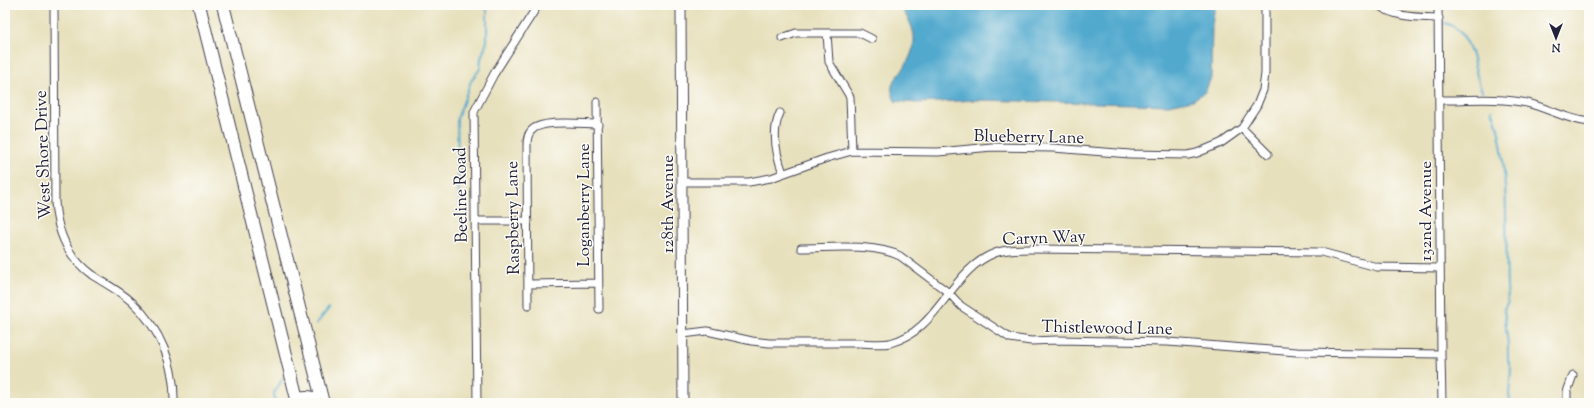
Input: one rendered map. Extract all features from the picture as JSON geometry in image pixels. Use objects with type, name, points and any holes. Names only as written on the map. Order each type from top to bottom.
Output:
[{"type":"highway","points":[[199,5],[298,401],[309,396],[314,397],[322,403]]},
{"type":"highway","points":[[223,5],[322,403]]},
{"type":"street","name":"West Shore Drive","points":[[54,5],[55,202],[60,232],[68,250],[78,263],[132,302],[151,324],[160,340],[168,360],[173,380],[174,403]]},
{"type":"street","name":"Beeline Road","points":[[477,403],[474,112],[494,74],[538,5]]},
{"type":"street","name":"128th Avenue","points":[[681,5],[683,403]]},
{"type":"street","name":"Blueberry Lane","points":[[683,182],[749,182],[771,178],[827,158],[852,151],[938,152],[992,147],[1053,148],[1104,153],[1188,155],[1197,153],[1221,143],[1242,128],[1251,116],[1263,90],[1265,73],[1265,5]]},
{"type":"street","points":[[1378,5],[1392,13],[1409,17],[1438,18]]},
{"type":"street","name":"132nd Avenue","points":[[1438,5],[1442,403]]},
{"type":"street","points":[[782,38],[796,33],[860,33],[872,39]]},
{"type":"street","points":[[827,33],[829,62],[850,97],[852,151]]},
{"type":"street","points":[[1440,100],[1513,101],[1549,110],[1579,121],[1589,122]]},
{"type":"street","name":"Loganberry Lane","points":[[598,102],[599,309]]},
{"type":"street","points":[[780,113],[775,128],[776,155],[783,174]]},
{"type":"street","name":"Raspberry Lane","points":[[528,306],[528,135],[531,130],[536,127],[548,124],[598,124]]},
{"type":"street","points":[[1242,128],[1268,154]]},
{"type":"street","points":[[475,221],[528,221]]},
{"type":"street","name":"Thistlewood Lane","points":[[801,248],[857,248],[891,252],[900,256],[949,293],[961,306],[1010,338],[1031,341],[1168,342],[1297,352],[1441,354]]},
{"type":"street","name":"Caryn Way","points":[[683,334],[707,331],[752,341],[769,343],[890,343],[918,330],[970,270],[981,261],[995,253],[1011,250],[1321,252],[1377,267],[1440,268]]},
{"type":"street","points":[[528,284],[598,283]]},
{"type":"street","points":[[1567,403],[1567,392],[1573,375]]},
{"type":"water","points":[[899,5],[1215,5],[1212,25],[1211,78],[1205,92],[1193,100],[1169,105],[978,100],[917,103],[895,101],[892,86],[908,61],[914,45],[913,30],[910,22]]},
{"type":"waterway","points":[[459,204],[457,119],[471,81],[480,69],[481,58],[487,42],[487,5]]},
{"type":"waterway","points":[[1445,23],[1458,30],[1468,45],[1482,91]]},
{"type":"waterway","points":[[1492,110],[1500,138],[1505,185],[1508,301],[1504,309],[1508,360],[1511,369],[1509,395],[1511,403]]},
{"type":"waterway","points":[[316,324],[329,308]]},
{"type":"waterway","points":[[275,403],[274,393],[283,378]]}]
